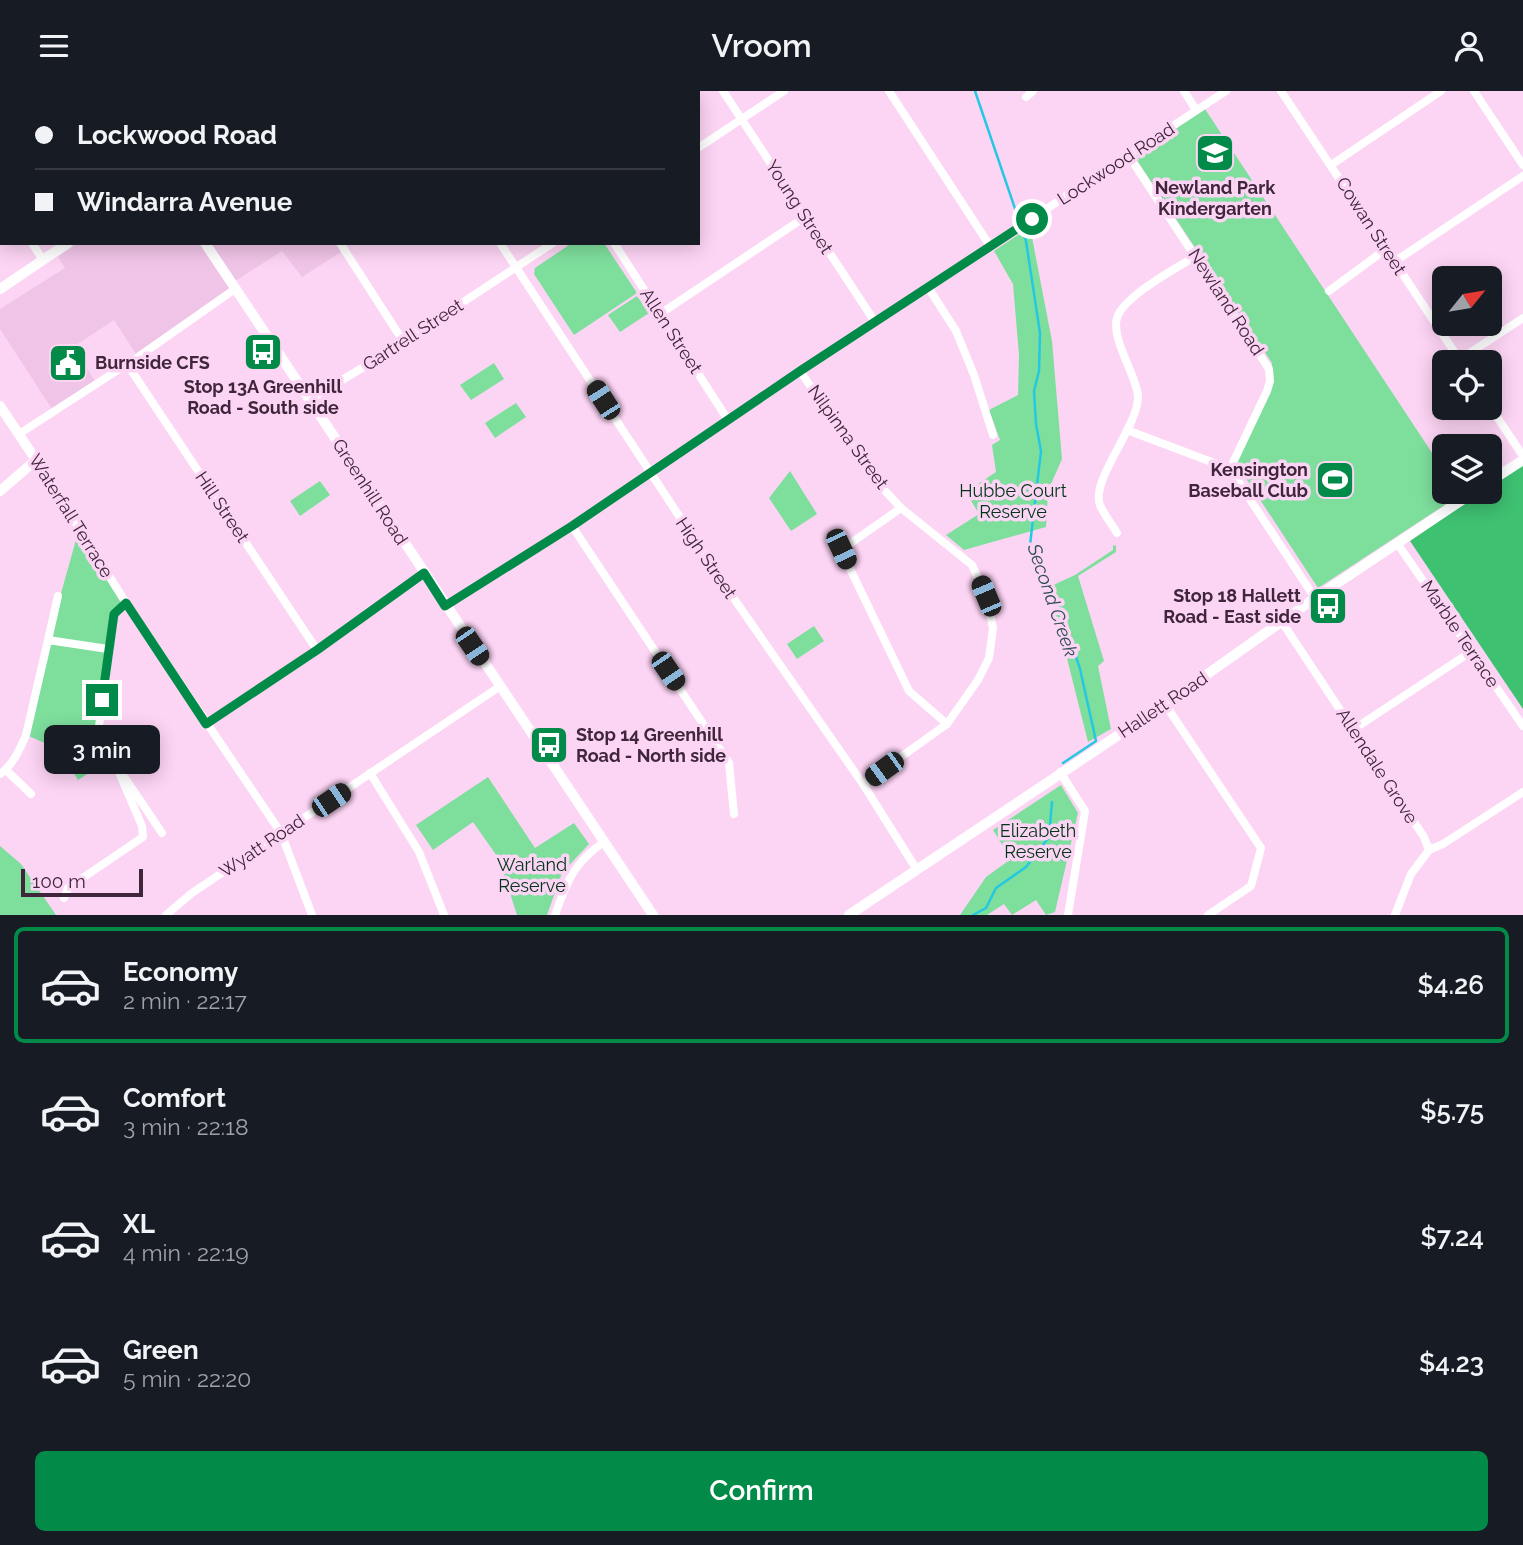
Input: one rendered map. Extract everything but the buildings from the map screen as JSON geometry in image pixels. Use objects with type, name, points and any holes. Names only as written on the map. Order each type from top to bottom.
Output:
[{"type":"main road","points":[[0,289],[55,245]]},
{"type":"main road","points":[[0,281],[64,245]]},
{"type":"main road","name":"Greenhill Road","points":[[206,245],[653,915]]},
{"type":"main road","name":"Waterfall Terrace","points":[[0,406],[36,460]]},
{"type":"main road","points":[[1502,473],[1523,458]]},
{"type":"main road","points":[[0,491],[36,460]]},
{"type":"main road","name":"Hallett Road","points":[[849,915],[1165,704],[1315,598],[1456,504]]},
{"type":"street","name":"Young Street","points":[[723,91],[875,322]]},
{"type":"street","points":[[700,147],[785,91]]},
{"type":"street","points":[[889,91],[990,246]]},
{"type":"street","points":[[1184,91],[1196,110]]},
{"type":"street","name":"Lockwood Road","points":[[445,606],[572,526],[800,371],[1226,91]]},
{"type":"street","name":"Cowan Street","points":[[1281,91],[1453,350]]},
{"type":"street","points":[[1331,165],[1441,91]]},
{"type":"street","points":[[1474,91],[1523,165]]},
{"type":"street","name":"Newland Road","points":[[1129,156],[1269,369],[1267,391],[1230,469]]},
{"type":"street","points":[[1394,262],[1523,176]]},
{"type":"street","points":[[660,314],[805,217]]},
{"type":"street","points":[[33,245],[41,257]]},
{"type":"street","points":[[341,245],[403,341]]},
{"type":"street","name":"High Street","points":[[501,245],[650,473],[863,784],[917,870]]},
{"type":"street","name":"Gartrell Street","points":[[309,400],[550,245]]},
{"type":"street","name":"Allen Street","points":[[615,245],[728,420]]},
{"type":"street","points":[[1329,291],[1386,249]]},
{"type":"street","points":[[1117,533],[1099,504],[1098,491],[1127,430],[1138,396],[1118,333],[1117,318],[1131,298],[1196,255]]},
{"type":"street","points":[[928,287],[956,331],[974,375],[993,435]]},
{"type":"street","points":[[19,434],[235,289]]},
{"type":"street","points":[[1476,350],[1523,318]]},
{"type":"street","name":"Hill Street","points":[[127,364],[317,650]]},
{"type":"street","name":"Nilpinna Street","points":[[800,371],[875,480],[901,508],[972,565],[986,596],[993,628],[989,659],[978,680],[947,724],[863,784]]},
{"type":"street","points":[[1499,420],[1523,458]]},
{"type":"street","points":[[1127,430],[1230,469],[1315,598]]},
{"type":"street","name":"Waterfall Terrace","points":[[36,460],[126,603],[281,833],[312,915]]},
{"type":"street","points":[[901,508],[841,549],[909,691],[947,724]]},
{"type":"street","points":[[572,526],[729,763],[734,814]]},
{"type":"street","name":"Marble Terrace","points":[[1397,543],[1523,726]]},
{"type":"street","points":[[206,724],[317,650],[424,573]]},
{"type":"street","points":[[31,794],[3,772],[20,750],[26,735],[58,596]]},
{"type":"street","points":[[64,898],[68,888],[144,837],[142,826],[99,726],[114,614],[126,603]]},
{"type":"street","name":"Allendale Grove","points":[[1282,622],[1424,837],[1429,850]]},
{"type":"street","points":[[48,640],[108,649]]},
{"type":"street","points":[[1354,729],[1472,651]]},
{"type":"street","name":"Wyatt Road","points":[[166,915],[192,893],[499,687]]},
{"type":"street","points":[[1165,704],[1261,848],[1251,886],[1208,915]]},
{"type":"street","points":[[112,758],[162,833]]},
{"type":"street","points":[[1060,772],[1085,811],[1068,915]]},
{"type":"street","points":[[370,773],[419,852],[444,915]]},
{"type":"street","points":[[1395,915],[1411,874],[1429,850],[1443,844],[1523,792]]},
{"type":"street","points":[[555,915],[576,867],[604,842]]},
{"type":"shaded area","points":[[75,245],[341,245],[344,250],[302,277],[282,251],[232,283],[235,289],[138,357],[114,320],[73,347],[97,384],[54,412],[0,329],[0,309],[65,268],[58,257]]},
{"type":"green space","points":[[1205,109],[1432,453],[1432,504],[1446,504],[1318,588],[1236,463],[1272,388],[1272,363],[1134,156]]},
{"type":"green space","name":"Hubbe Court Reserve","points":[[1030,227],[1052,341],[1062,459],[1048,491],[1046,527],[964,550],[946,535],[979,514],[966,492],[996,472],[992,445],[1000,440],[989,410],[1018,395],[1019,355],[1013,284],[994,251]]},
{"type":"green space","points":[[569,245],[605,245],[637,293],[574,335],[534,274],[535,268]]},
{"type":"green space","points":[[637,296],[649,313],[620,332],[608,315]]},
{"type":"green space","points":[[494,363],[504,379],[471,400],[460,385]]},
{"type":"green space","points":[[516,403],[526,417],[495,438],[485,423]]},
{"type":"green space","points":[[1523,463],[1523,709],[1410,541],[1464,504],[1502,504],[1502,477]]},
{"type":"green space","points":[[790,471],[817,514],[791,531],[769,498]]},
{"type":"green space","points":[[320,481],[330,495],[300,516],[290,501]]},
{"type":"green space","points":[[79,529],[126,603],[114,615],[99,726],[112,758],[78,780],[58,751],[26,735],[48,640]]},
{"type":"green space","points":[[1113,545],[1116,546],[1116,552],[1078,576],[1104,661],[1098,666],[1111,729],[1088,742],[1049,587],[1075,575],[1113,550]]},
{"type":"green space","points":[[814,626],[824,641],[797,659],[787,644]]},
{"type":"green space","name":"Warland Reserve","points":[[488,777],[535,848],[574,823],[589,844],[562,873],[547,915],[517,915],[499,859],[473,822],[433,850],[416,825]]},
{"type":"green space","name":"Elizabeth Reserve","points":[[1061,785],[1078,813],[1055,912],[1046,915],[1036,900],[1012,915],[1004,904],[987,915],[960,915],[986,877],[1011,859],[993,830]]},
{"type":"green space","points":[[0,846],[21,864],[56,915],[0,915]]},
{"type":"waterway","name":"Second Creek","points":[[975,91],[1026,241],[1040,333],[1039,371],[1034,391],[1041,451],[1030,545],[1060,607],[1080,669],[1096,741],[1063,763]]},
{"type":"waterway","name":"Second Creek","points":[[973,915],[986,908],[996,888],[1026,867],[1049,837],[1052,802]]},
{"type":"place","name":"Newland Park Kindergarten","points":[[1215,153]]},
{"type":"place","name":"Stop 13A Greenhill Road - South side","points":[[263,352]]},
{"type":"place","name":"Burnside CFS","points":[[68,363]]},
{"type":"place","name":"Kensington Baseball Club","points":[[1335,480]]},
{"type":"place","name":"Stop 18 Hallett Road - East side","points":[[1328,606]]},
{"type":"place","name":"Stop 14 Greenhill Road - North side","points":[[549,745]]},
{"type":"route","points":[[102,700],[114,614],[126,603],[206,724],[317,650],[424,573],[445,606],[572,526],[800,371],[1032,219]]}]
